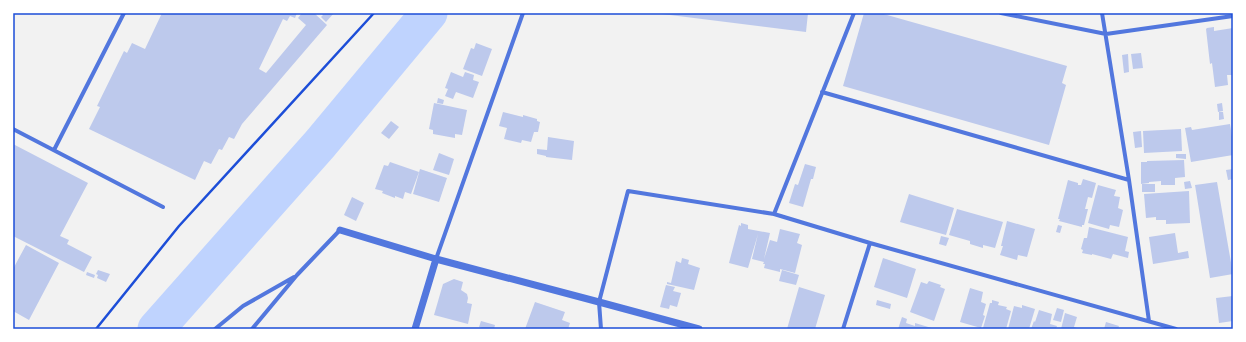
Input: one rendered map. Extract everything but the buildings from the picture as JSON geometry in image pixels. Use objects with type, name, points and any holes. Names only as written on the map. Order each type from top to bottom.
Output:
[{"type":"street","points":[[54,150],[124,13]]},
{"type":"street","points":[[415,329],[436,259],[523,13]]},
{"type":"street","points":[[774,214],[854,13]]},
{"type":"street","points":[[1001,13],[1106,34],[1233,16]]},
{"type":"street","points":[[1102,13],[1130,180],[1149,321]]},
{"type":"street","points":[[822,92],[1130,180]]},
{"type":"street","points":[[13,129],[163,207]]},
{"type":"street","points":[[601,329],[600,302],[628,191],[774,214],[870,243],[1176,329]]},
{"type":"street","points":[[252,329],[297,276],[340,230],[436,259],[699,329]]},
{"type":"street","points":[[843,329],[870,243]]},
{"type":"street","points":[[215,329],[243,306],[297,276]]},
{"type":"path","points":[[96,329],[179,226],[374,13]]},
{"type":"waterway","points":[[156,329],[320,144],[429,13]]}]
